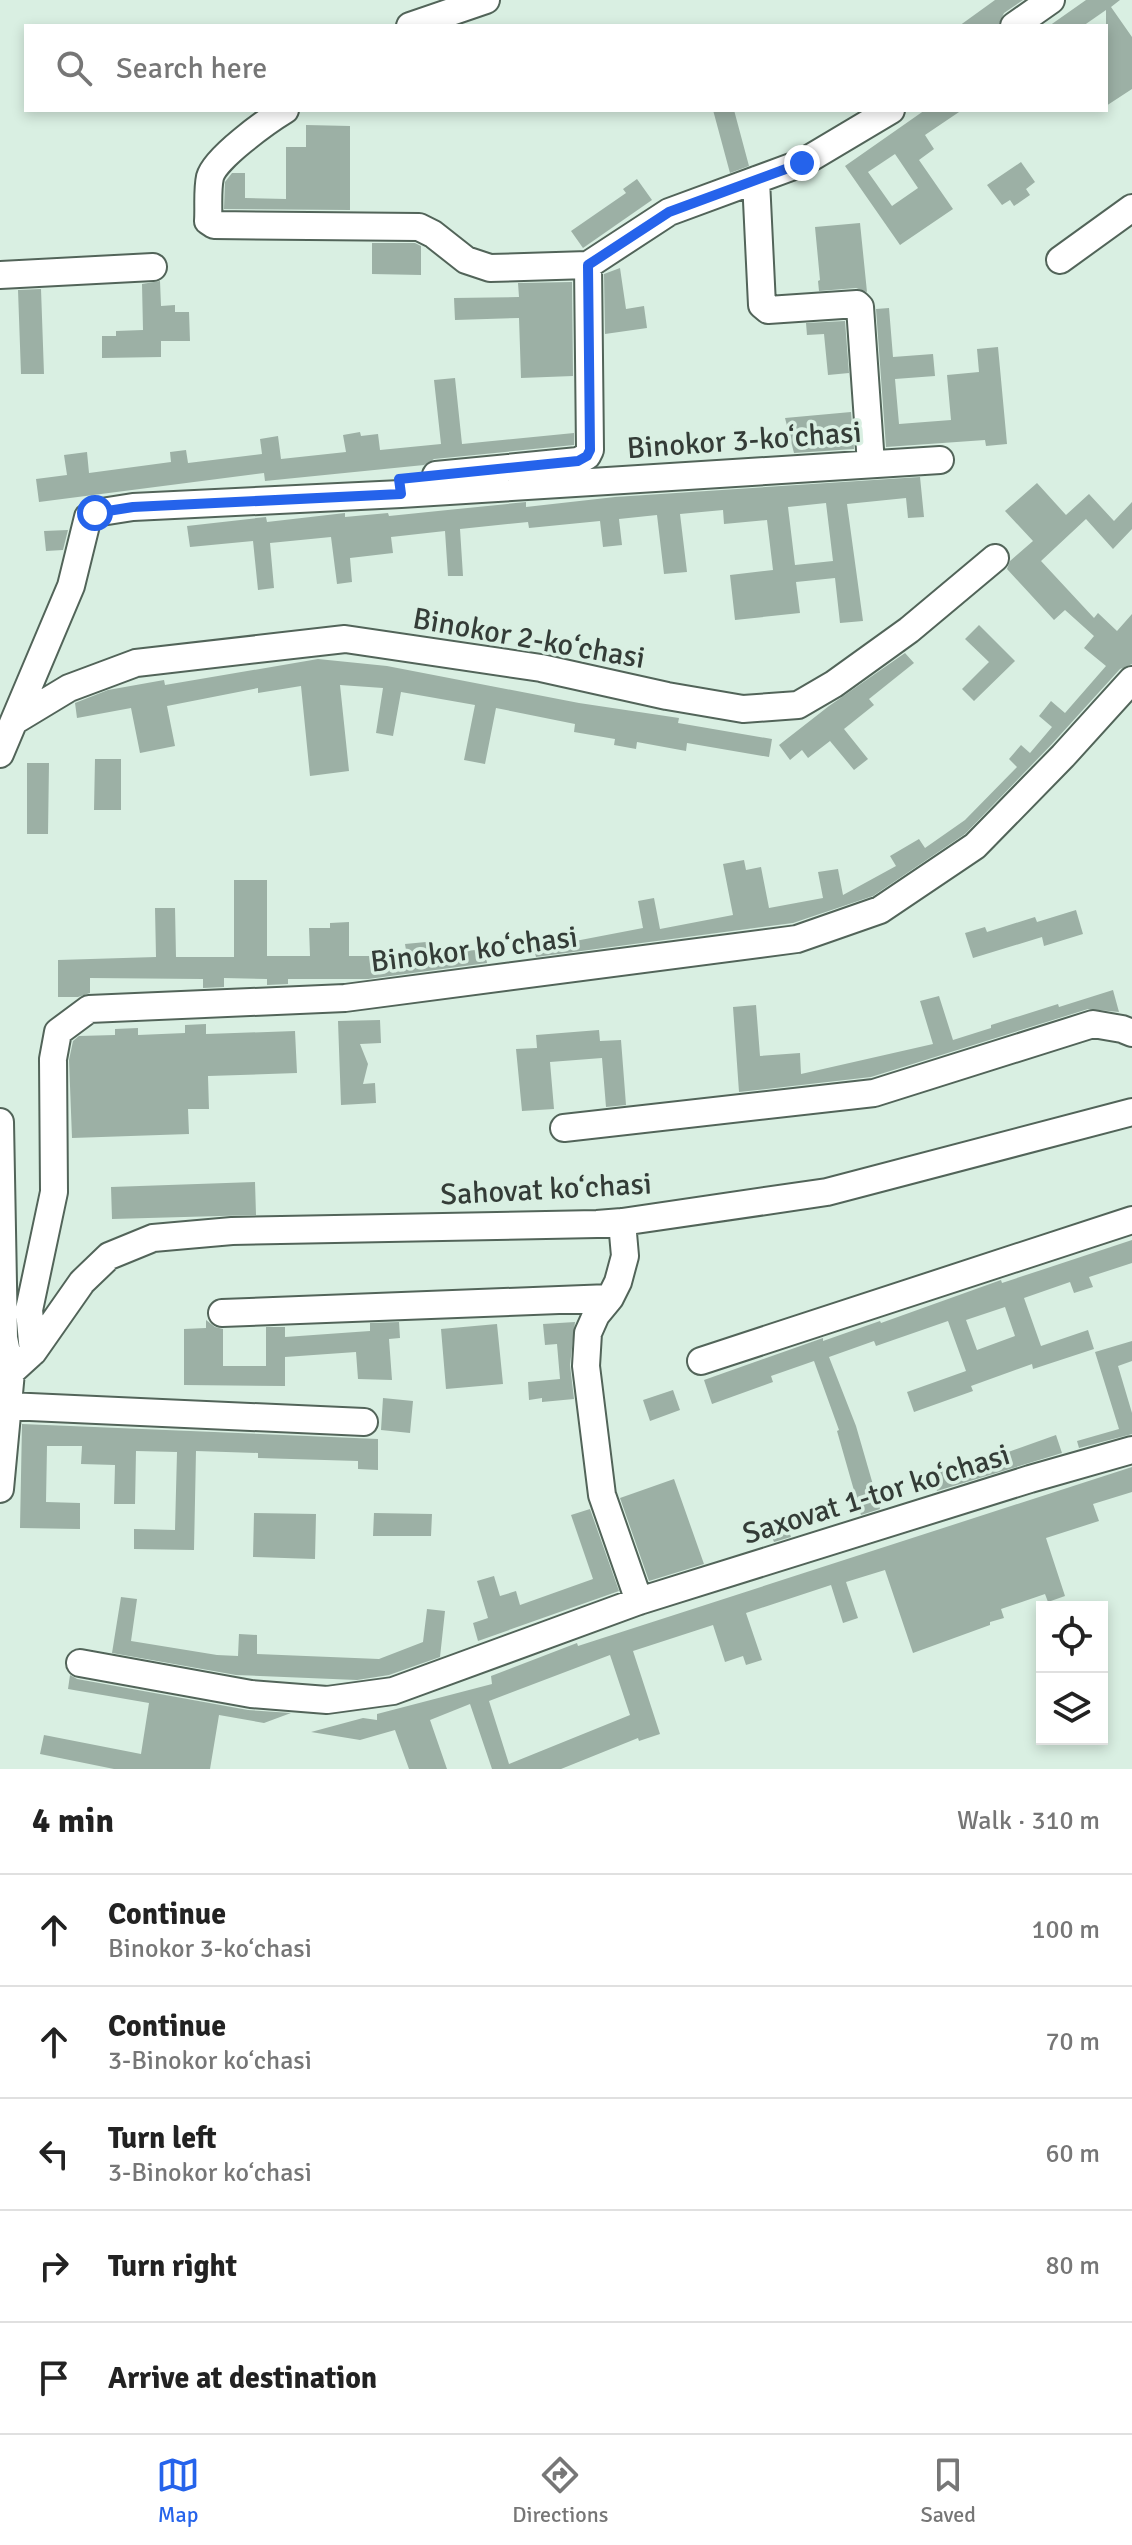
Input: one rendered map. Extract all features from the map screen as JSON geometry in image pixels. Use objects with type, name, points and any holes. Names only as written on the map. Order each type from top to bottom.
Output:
[{"type":"street","points":[[1017,24],[1051,0]]},
{"type":"street","points":[[417,23],[483,1]]},
{"type":"street","points":[[282,112],[263,123],[215,166],[210,177],[208,221],[214,225],[419,227],[466,260],[490,268],[588,265],[669,212],[802,163],[888,112]]},
{"type":"street","points":[[756,180],[762,305],[768,310],[857,304],[860,307],[871,464]]},
{"type":"street","points":[[1060,260],[1132,208]]},
{"type":"street","points":[[401,494],[399,479],[578,461],[587,456],[590,450],[588,265]]},
{"type":"street","points":[[0,275],[153,267]]},
{"type":"street","name":"Binokor 3-koʻchasi","points":[[0,754],[71,586],[88,517],[95,513],[133,507],[401,494],[940,460]]},
{"type":"street","name":"Binokor 2-koʻchasi","points":[[16,720],[69,688],[136,663],[345,639],[541,668],[743,709],[798,705],[834,684],[909,630],[995,558]]},
{"type":"street","name":"Binokor koʻchasi","points":[[33,1352],[29,1310],[54,1192],[53,1059],[58,1032],[89,1009],[345,998],[797,939],[880,910],[975,846],[1132,680]]},
{"type":"street","points":[[564,1128],[874,1093],[1093,1024],[1132,1033]]},
{"type":"street","name":"Sahovat koʻchasi","points":[[6,1373],[33,1352],[82,1282],[109,1256],[153,1238],[232,1231],[622,1222],[827,1192],[1132,1112]]},
{"type":"street","points":[[0,1122],[8,1406],[0,1489]]},
{"type":"street","points":[[701,1361],[1132,1220]]},
{"type":"street","points":[[622,1222],[625,1256],[618,1282],[588,1333],[586,1366],[602,1495],[639,1601]]},
{"type":"street","points":[[222,1313],[610,1298]]},
{"type":"street","points":[[8,1406],[364,1422]]},
{"type":"street","name":"Saxovat 1-tor koʻchasi","points":[[80,1663],[251,1694],[327,1700],[393,1691],[639,1601],[1132,1450]]},
{"type":"building","points":[[995,0],[1023,0],[1004,13],[999,24],[962,24]]},
{"type":"building","points":[[1086,0],[1120,0],[1111,7],[1132,37],[1132,89],[1108,105],[1106,10],[1086,24],[1052,24]]},
{"type":"building","points":[[714,112],[735,112],[749,166],[730,173]]},
{"type":"building","points":[[922,112],[959,112],[925,135],[934,149],[919,160],[953,209],[900,245],[845,166]],"holes":[[[895,154],[918,188],[892,206],[868,172]]]},
{"type":"building","points":[[306,125],[350,126],[350,210],[224,209],[225,182],[232,173],[245,173],[245,198],[286,199],[286,147],[306,147]]},
{"type":"building","points":[[1021,162],[1035,182],[1026,189],[1030,195],[1014,206],[1010,200],[1002,205],[987,185]]},
{"type":"building","points":[[637,179],[652,200],[583,248],[571,231],[626,193],[623,189]]},
{"type":"building","points":[[860,223],[867,292],[856,288],[819,291],[815,227]]},
{"type":"building","points":[[372,243],[415,243],[421,246],[421,275],[372,274]]},
{"type":"building","points":[[620,268],[626,309],[644,306],[647,328],[605,334],[604,274]]},
{"type":"building","points":[[160,281],[161,306],[175,305],[175,312],[189,312],[190,341],[161,341],[161,357],[102,358],[102,336],[116,336],[116,331],[143,330],[142,284]]},
{"type":"building","points":[[572,282],[573,376],[521,378],[519,318],[455,320],[454,298],[519,297],[518,283]]},
{"type":"building","points":[[41,289],[44,374],[21,374],[18,290]]},
{"type":"building","points":[[889,308],[893,357],[933,354],[935,376],[895,379],[899,424],[951,420],[947,375],[979,372],[977,349],[998,347],[1007,444],[986,446],[985,440],[886,447],[876,309]]},
{"type":"building","points":[[845,321],[849,373],[828,375],[824,334],[807,335],[806,323]]},
{"type":"building","points":[[455,378],[462,444],[574,433],[574,445],[434,459],[424,465],[265,481],[264,473],[39,502],[36,479],[67,475],[64,455],[87,452],[89,473],[171,462],[170,452],[186,450],[188,463],[262,454],[260,439],[278,436],[281,459],[346,452],[343,435],[360,432],[361,436],[378,434],[380,450],[441,444],[434,380]]},
{"type":"building","points":[[851,412],[854,449],[794,453],[785,418]]},
{"type":"building","points":[[920,477],[924,517],[908,518],[906,498],[847,504],[863,621],[840,623],[835,578],[796,582],[800,613],[735,620],[730,575],[773,570],[767,520],[724,524],[723,510],[680,514],[687,572],[664,574],[657,515],[619,519],[622,545],[603,547],[600,521],[529,528],[528,522],[460,529],[463,576],[448,576],[445,531],[391,537],[393,553],[350,558],[352,582],[337,584],[331,537],[270,543],[274,588],[258,590],[253,541],[190,547],[187,526],[266,517],[267,522],[345,513],[345,517],[388,513],[389,516],[526,502],[526,507],[615,497]],"holes":[[[826,503],[833,561],[795,565],[788,507]]]},
{"type":"building","points":[[1037,483],[1066,515],[1089,494],[1114,521],[1132,502],[1132,529],[1113,549],[1086,519],[1041,561],[1094,618],[1098,613],[1117,631],[1132,614],[1132,664],[1120,669],[965,834],[873,896],[793,923],[536,957],[533,945],[569,938],[570,942],[643,928],[638,901],[654,898],[660,929],[733,915],[723,864],[744,860],[746,870],[761,867],[769,908],[823,898],[818,872],[838,869],[843,895],[896,866],[890,856],[919,839],[925,848],[965,820],[1017,767],[1009,759],[1021,745],[1030,753],[1052,727],[1039,716],[1051,701],[1065,713],[1106,666],[1084,648],[1094,636],[1065,610],[1054,620],[1007,569],[1010,561],[1033,541],[1005,511]]},
{"type":"building","points":[[68,530],[63,550],[46,551],[44,531]]},
{"type":"building","points":[[979,625],[1015,661],[974,701],[962,689],[989,662],[965,639]]},
{"type":"building","points":[[905,653],[914,663],[869,699],[874,705],[844,729],[868,759],[854,770],[830,741],[808,758],[802,750],[790,760],[779,745]]},
{"type":"building","points":[[318,659],[387,666],[579,703],[679,718],[678,723],[772,739],[769,757],[687,743],[686,751],[637,742],[636,749],[614,745],[615,739],[574,732],[575,724],[496,708],[485,764],[464,760],[475,705],[401,692],[393,736],[376,733],[383,688],[340,685],[349,771],[310,776],[301,686],[258,693],[258,688],[167,706],[175,746],[140,753],[131,708],[77,718],[75,703],[108,690],[164,680],[165,685]]},
{"type":"building","points":[[95,759],[121,759],[121,810],[94,810]]},
{"type":"building","points":[[27,763],[49,763],[48,834],[27,834]]},
{"type":"building","points":[[234,880],[267,880],[267,956],[310,956],[309,928],[330,928],[330,923],[349,922],[349,956],[407,956],[405,944],[426,942],[427,955],[485,949],[487,963],[368,979],[288,979],[288,984],[267,985],[267,979],[224,978],[224,987],[203,988],[203,979],[90,978],[90,993],[78,997],[58,997],[58,960],[156,957],[155,908],[175,908],[176,957],[234,957]]},
{"type":"building","points":[[1076,910],[1083,934],[1044,946],[1042,937],[973,958],[965,933],[985,927],[987,932],[1035,917],[1037,922]]},
{"type":"building","points":[[1113,990],[1119,1012],[1088,1009],[871,1077],[739,1092],[733,1007],[756,1005],[760,1056],[800,1053],[801,1074],[933,1044],[920,1001],[939,996],[953,1040],[1058,1004],[1059,1007]]},
{"type":"building","points":[[380,1020],[381,1043],[360,1044],[368,1064],[363,1084],[375,1083],[376,1103],[341,1105],[338,1021]]},
{"type":"building","points":[[206,1024],[206,1034],[295,1031],[297,1073],[208,1076],[209,1109],[188,1109],[189,1134],[72,1138],[69,1060],[73,1041],[79,1036],[115,1035],[115,1029],[138,1028],[138,1035],[185,1033],[185,1025]]},
{"type":"building","points":[[599,1030],[600,1041],[621,1040],[626,1105],[606,1107],[602,1058],[550,1062],[554,1109],[522,1111],[516,1049],[537,1048],[536,1035]]},
{"type":"building","points":[[255,1182],[256,1215],[112,1219],[111,1187]]},
{"type":"building","points":[[1132,1240],[1132,1263],[1089,1277],[1093,1287],[1074,1293],[1070,1282],[1024,1298],[1041,1346],[1088,1330],[1094,1349],[1033,1369],[1032,1364],[971,1386],[973,1391],[914,1412],[907,1392],[966,1371],[948,1321],[876,1346],[874,1341],[829,1357],[856,1426],[880,1509],[861,1515],[839,1430],[814,1361],[771,1376],[773,1382],[712,1404],[704,1380],[823,1338],[823,1341],[881,1323],[1001,1280],[1002,1283]],"holes":[[[1005,1307],[1015,1336],[977,1350],[966,1320]]]},
{"type":"building","points":[[206,1320],[223,1329],[223,1366],[266,1366],[266,1327],[285,1327],[285,1337],[370,1331],[370,1323],[399,1322],[400,1338],[389,1339],[392,1380],[358,1379],[356,1352],[285,1357],[285,1386],[184,1385],[184,1329],[206,1328]]},
{"type":"building","points":[[575,1322],[570,1365],[574,1399],[529,1400],[528,1382],[560,1379],[557,1344],[545,1345],[543,1324]]},
{"type":"building","points":[[497,1324],[503,1384],[446,1389],[441,1329]]},
{"type":"building","points":[[1132,1341],[1132,1361],[1118,1366],[1132,1413],[1132,1434],[1079,1448],[1077,1441],[1119,1429],[1095,1352]]},
{"type":"building","points":[[673,1390],[680,1410],[650,1421],[643,1400]]},
{"type":"building","points":[[383,1398],[413,1401],[410,1433],[381,1430]]},
{"type":"building","points":[[22,1424],[378,1439],[378,1470],[358,1469],[358,1461],[258,1458],[258,1453],[196,1451],[194,1550],[134,1549],[134,1529],[175,1530],[177,1452],[136,1451],[135,1504],[114,1504],[115,1465],[81,1464],[82,1446],[47,1446],[46,1502],[80,1503],[80,1529],[20,1528]]},
{"type":"building","points":[[1056,1435],[1062,1453],[937,1491],[931,1475]]},
{"type":"building","points":[[1132,1467],[1132,1492],[1093,1504],[1099,1521],[1046,1538],[1065,1596],[1048,1601],[1045,1594],[1001,1609],[1004,1618],[990,1622],[990,1625],[913,1653],[885,1570],[846,1582],[858,1618],[843,1623],[831,1585],[746,1613],[762,1660],[746,1665],[743,1656],[725,1662],[713,1625],[633,1651],[660,1734],[639,1741],[638,1738],[561,1769],[492,1769],[470,1704],[430,1720],[447,1769],[409,1769],[395,1730],[360,1740],[311,1732],[363,1718],[377,1720],[377,1714],[492,1684],[491,1676],[577,1643],[578,1646]],"holes":[[[610,1655],[630,1715],[509,1764],[489,1701]]]},
{"type":"building","points":[[674,1479],[704,1564],[649,1581],[620,1498]]},
{"type":"building","points":[[590,1509],[619,1591],[478,1641],[473,1623],[488,1618],[477,1581],[494,1576],[500,1596],[516,1591],[520,1605],[593,1579],[571,1515]]},
{"type":"building","points":[[254,1513],[316,1514],[315,1559],[253,1557]]},
{"type":"building","points":[[374,1513],[432,1514],[431,1536],[373,1536]]},
{"type":"building","points":[[786,1523],[791,1537],[774,1542],[769,1529]]},
{"type":"building","points":[[121,1597],[137,1599],[131,1641],[238,1656],[239,1634],[257,1635],[257,1654],[379,1659],[423,1642],[427,1609],[445,1611],[440,1657],[389,1675],[357,1680],[236,1675],[112,1653]]},
{"type":"building","points":[[70,1675],[77,1679],[248,1710],[291,1713],[264,1723],[219,1715],[210,1769],[114,1769],[40,1754],[44,1735],[141,1754],[149,1703],[68,1689]]},
{"type":"route","points":[[95,513],[133,507],[401,494],[399,479],[578,461],[590,450],[588,265],[669,212],[802,163]]}]
